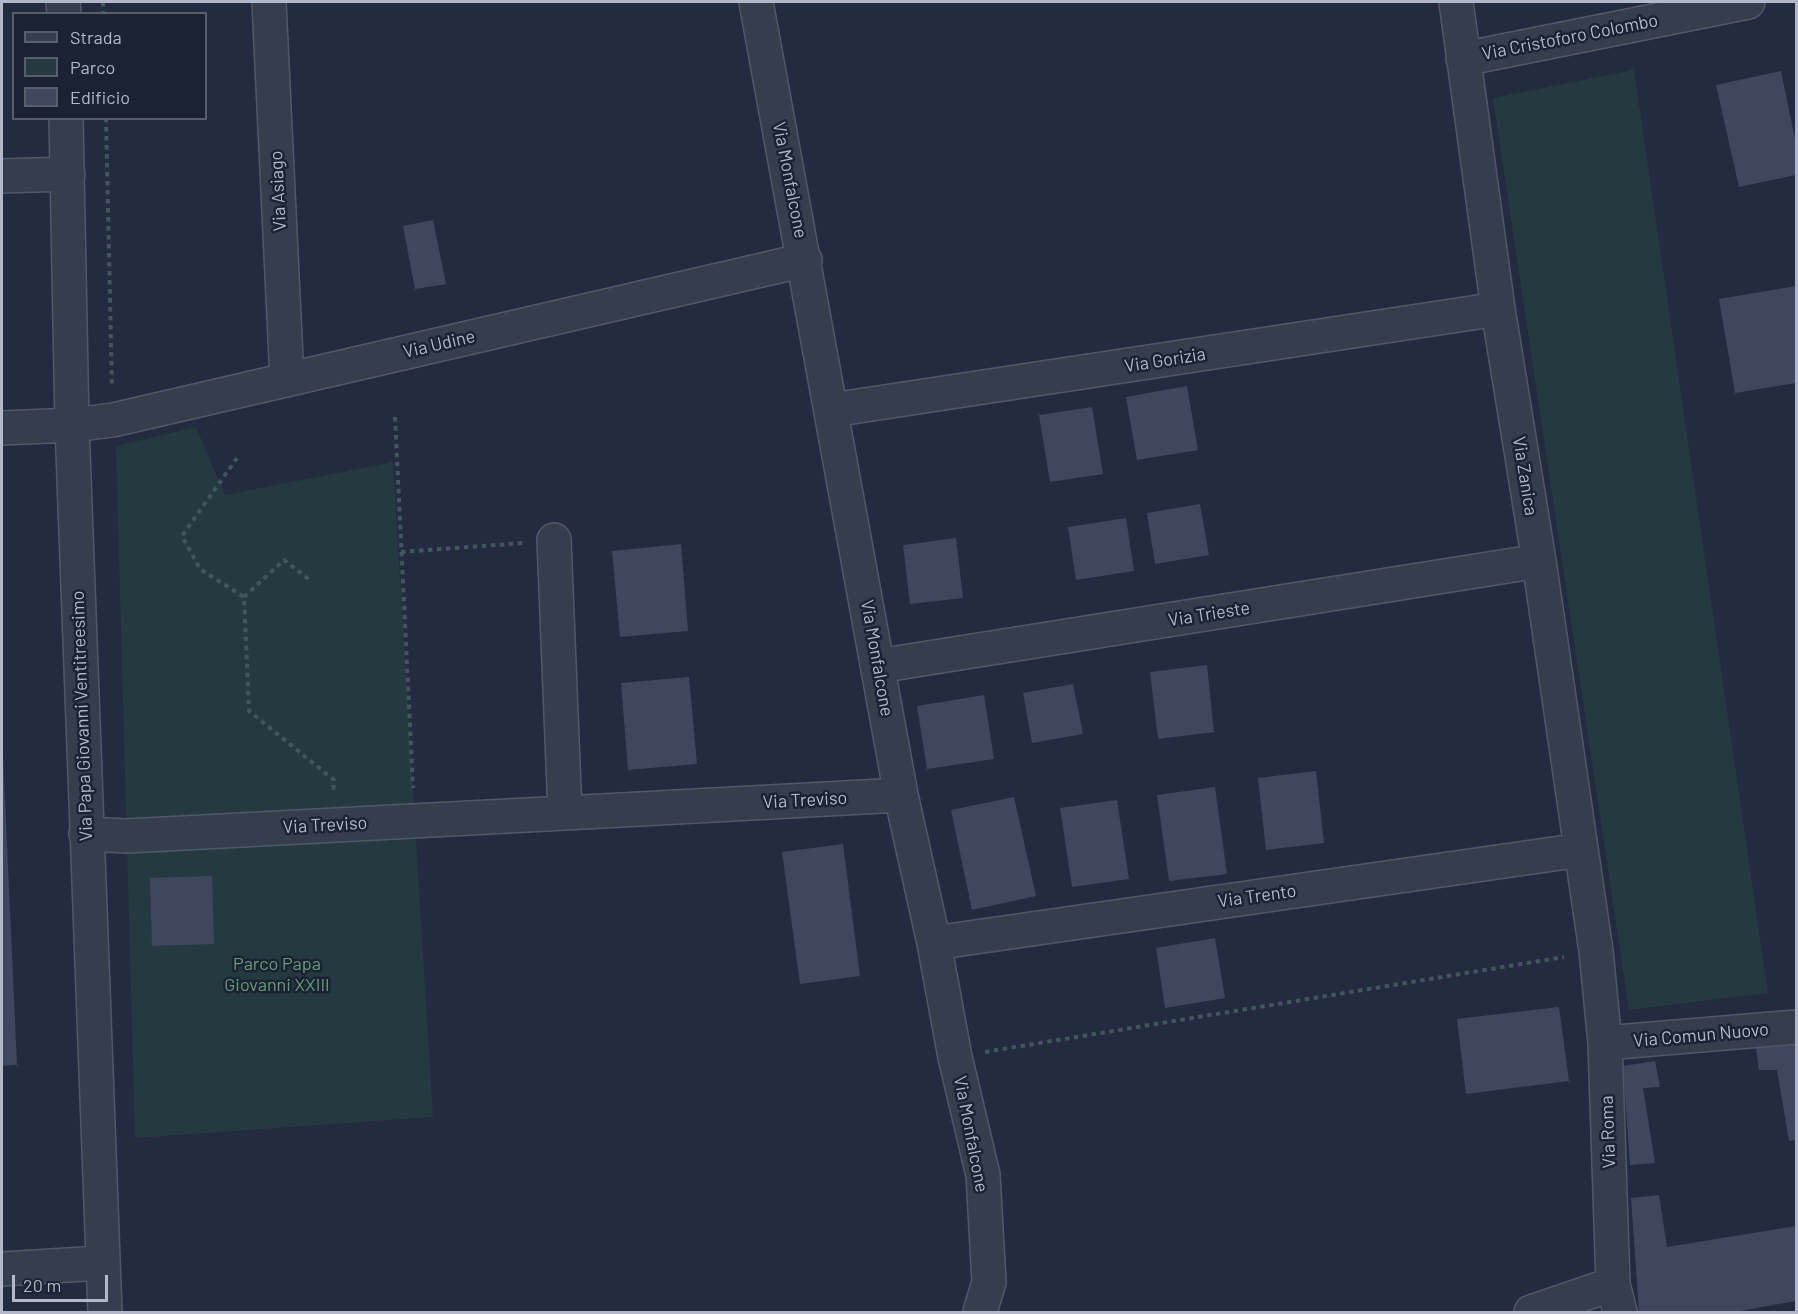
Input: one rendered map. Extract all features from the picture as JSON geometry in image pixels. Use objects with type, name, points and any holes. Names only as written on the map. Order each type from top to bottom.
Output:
[{"type":"street","name":"Via Asiago","points":[[269,2],[287,380]]},
{"type":"street","name":"Via Monfalcone","points":[[756,2],[902,795],[934,943],[955,1058],[983,1175],[989,1282],[980,1312]]},
{"type":"street","name":"Via Zanica","points":[[1456,2],[1498,309],[1539,561],[1596,951]]},
{"type":"street","name":"Via Cristoforo Colombo","points":[[1463,58],[1748,2]]},
{"type":"street","name":"Via Papa Giovanni Ventitreesimo","points":[[66,120],[72,425],[105,1312]]},
{"type":"street","points":[[2,176],[68,174]]},
{"type":"street","name":"Via Udine","points":[[2,428],[72,425],[113,420],[805,260]]},
{"type":"street","name":"Via Gorizia","points":[[832,410],[1498,309]]},
{"type":"street","points":[[554,540],[565,813]]},
{"type":"street","name":"Via Trieste","points":[[878,666],[1539,561]]},
{"type":"street","name":"Via Treviso","points":[[86,834],[127,836],[902,795]]},
{"type":"street","name":"Via Trento","points":[[934,943],[1581,850]]},
{"type":"street","name":"Via Roma","points":[[1596,951],[1605,1043],[1616,1298]]},
{"type":"street","name":"Via Comun Nuovo","points":[[1605,1043],[1797,1027]]},
{"type":"street","points":[[2,1269],[102,1263]]},
{"type":"street","points":[[1531,1312],[1616,1298]]},
{"type":"path","points":[[106,120],[113,420]]},
{"type":"path","points":[[395,417],[415,820]]},
{"type":"path","points":[[237,458],[182,536],[200,569],[244,597]]},
{"type":"path","points":[[401,552],[554,540]]},
{"type":"path","points":[[311,582],[284,560],[244,597],[249,711],[334,780],[330,824]]},
{"type":"path","points":[[955,1058],[1596,951]]},
{"type":"green space","points":[[1634,70],[1768,993],[1629,1010],[1493,98]]},
{"type":"green space","name":"Parco Papa Giovanni XXIII","points":[[196,427],[225,495],[393,462],[433,1117],[135,1138],[116,446]]},
{"type":"building","points":[[1781,71],[1796,144],[1796,175],[1739,187],[1716,85]]},
{"type":"building","points":[[433,220],[446,284],[415,289],[403,226]]},
{"type":"building","points":[[1796,286],[1796,383],[1735,393],[1719,299]]},
{"type":"building","points":[[1187,386],[1198,450],[1137,460],[1126,397]]},
{"type":"building","points":[[1092,407],[1103,474],[1050,482],[1039,415]]},
{"type":"building","points":[[1200,504],[1209,555],[1155,564],[1147,513]]},
{"type":"building","points":[[1126,518],[1134,571],[1076,580],[1068,527]]},
{"type":"building","points":[[956,538],[963,598],[910,604],[903,545]]},
{"type":"building","points":[[681,544],[688,631],[620,637],[612,551]]},
{"type":"building","points":[[1207,665],[1214,732],[1158,739],[1150,672]]},
{"type":"building","points":[[689,677],[697,764],[628,770],[621,683]]},
{"type":"building","points":[[1073,684],[1083,734],[1032,743],[1023,693]]},
{"type":"building","points":[[984,695],[994,759],[927,769],[917,706]]},
{"type":"building","points":[[2,733],[17,1065],[2,1066]]},
{"type":"building","points":[[1316,771],[1324,843],[1266,850],[1258,778]]},
{"type":"building","points":[[1215,787],[1227,874],[1169,881],[1157,795]]},
{"type":"building","points":[[1014,797],[1036,896],[972,910],[951,810]]},
{"type":"building","points":[[1117,800],[1129,879],[1072,887],[1060,808]]},
{"type":"building","points":[[843,844],[860,976],[800,984],[782,852]]},
{"type":"building","points":[[212,876],[214,944],[152,946],[150,878]]},
{"type":"building","points":[[1215,938],[1225,998],[1165,1008],[1156,948]]},
{"type":"building","points":[[1559,1007],[1569,1081],[1466,1094],[1457,1019]]},
{"type":"building","points":[[1796,1041],[1796,1140],[1789,1141],[1777,1070],[1759,1070],[1756,1048]]},
{"type":"building","points":[[1655,1061],[1660,1087],[1643,1088],[1655,1163],[1630,1165],[1623,1066]]},
{"type":"building","points":[[1659,1195],[1667,1247],[1796,1226],[1796,1301],[1734,1312],[1639,1312],[1631,1198]]}]
